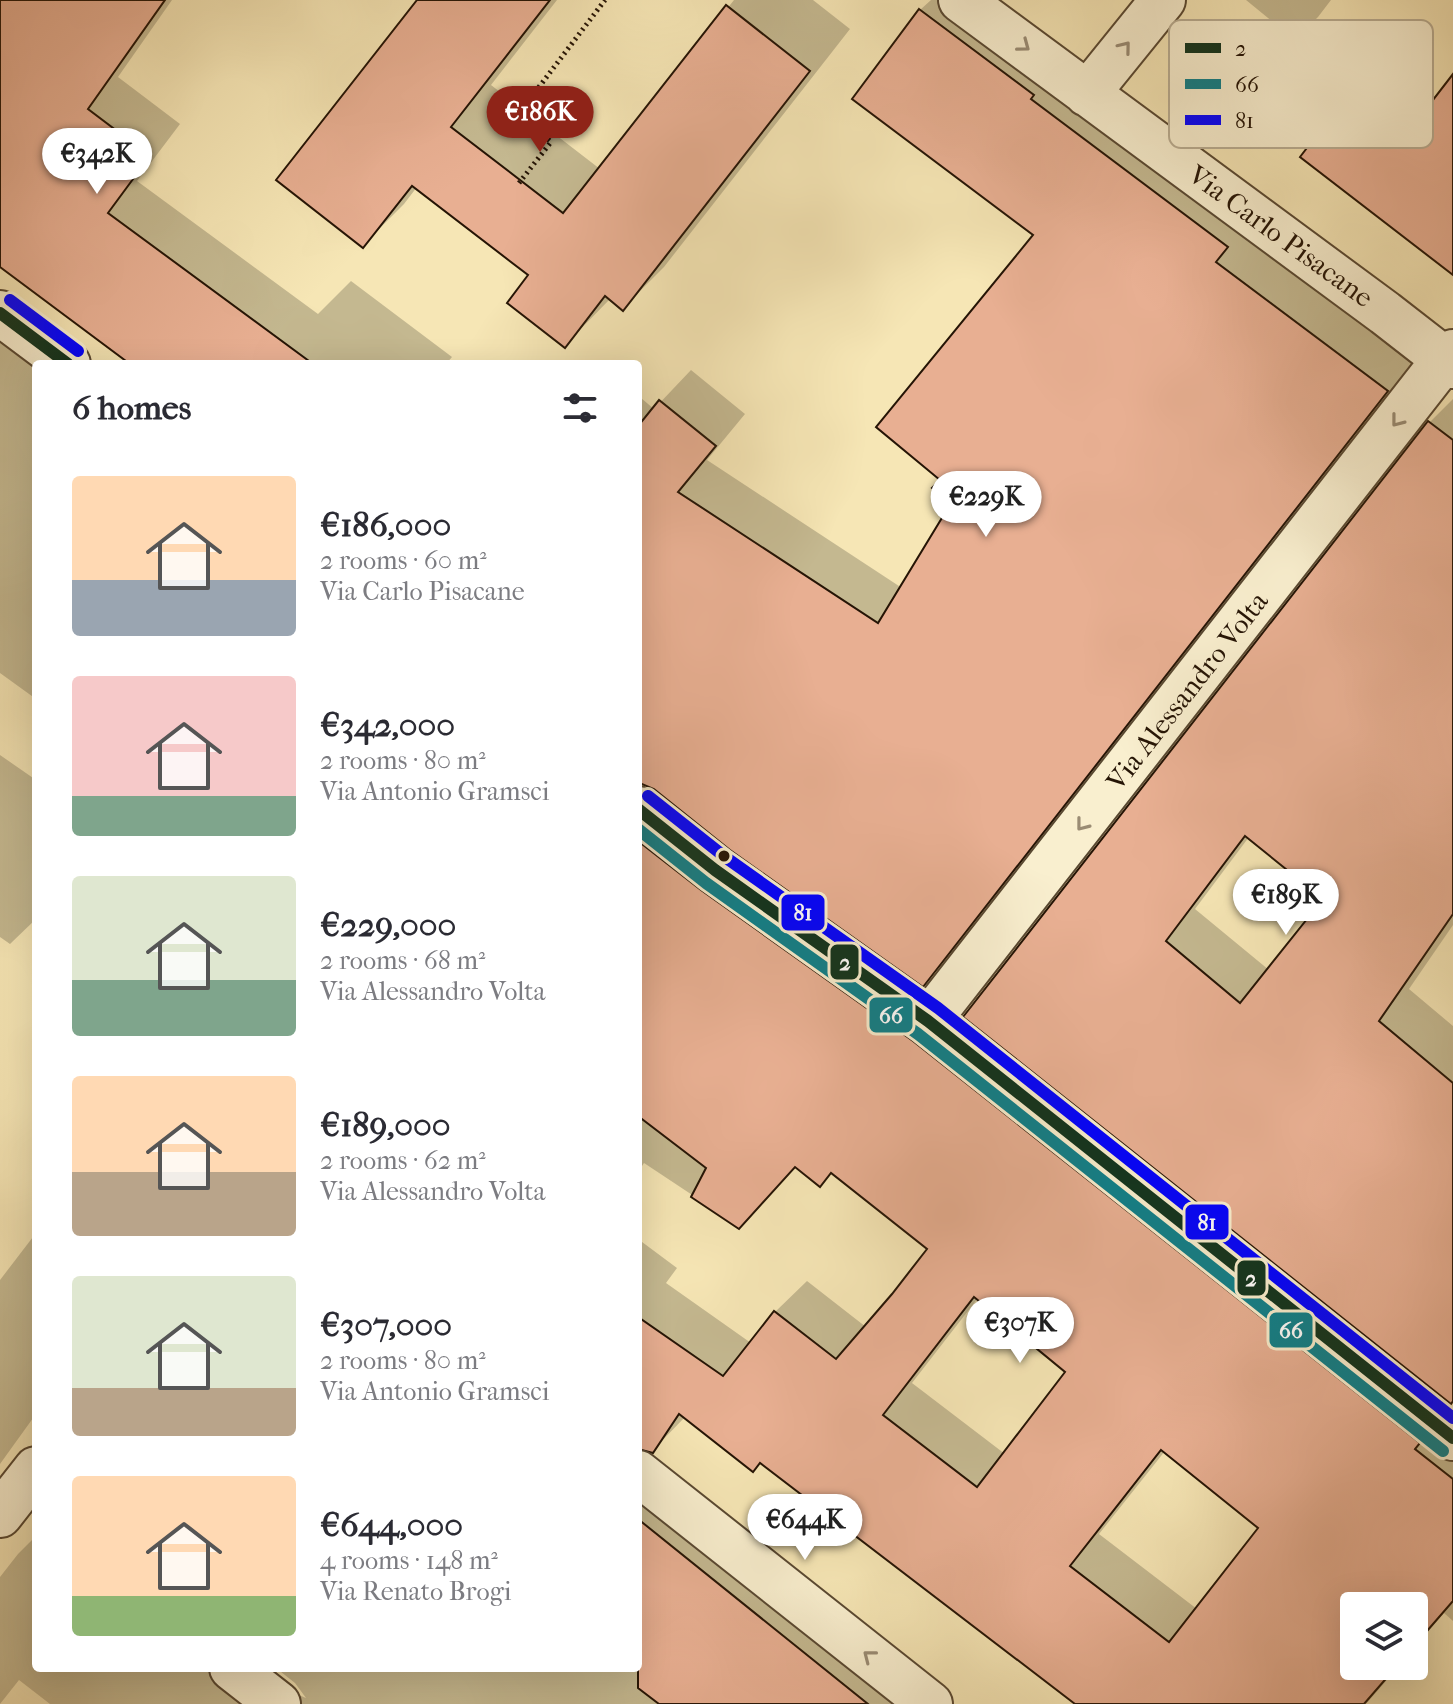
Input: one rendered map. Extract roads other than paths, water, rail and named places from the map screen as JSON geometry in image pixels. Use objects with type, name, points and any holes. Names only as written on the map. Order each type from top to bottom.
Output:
[{"type":"street","name":"Via Carlo Pisacane","points":[[961,0],[1450,359]]},
{"type":"street","points":[[1087,94],[1163,0]]},
{"type":"street","points":[[0,313],[63,360]]},
{"type":"street","name":"Via Alessandro Volta","points":[[928,1021],[1450,359]]},
{"type":"street","points":[[642,812],[715,870],[928,1021],[1453,1438]]},
{"type":"street","points":[[642,1476],[930,1704]]},
{"type":"street","points":[[237,1672],[278,1704]]}]
